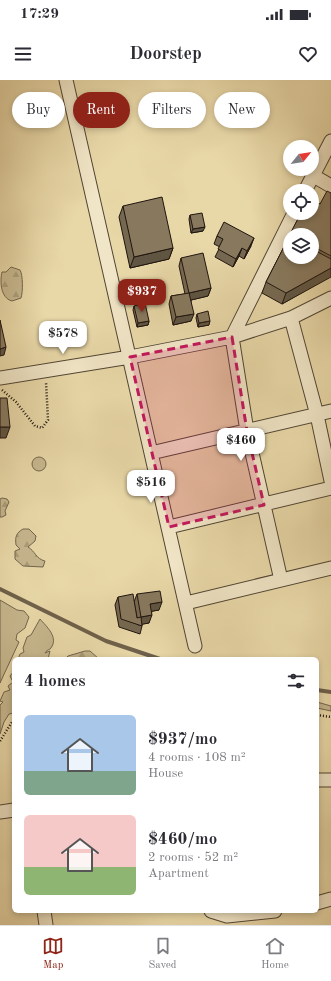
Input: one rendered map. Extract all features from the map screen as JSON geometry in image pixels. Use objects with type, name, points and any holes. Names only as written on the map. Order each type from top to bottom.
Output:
[{"type":"street","points":[[66,80],[169,526],[195,646]]},
{"type":"street","points":[[319,162],[331,141]]},
{"type":"street","points":[[314,176],[331,186]]},
{"type":"street","points":[[281,580],[247,431],[232,337],[290,220]]},
{"type":"street","points":[[0,378],[130,357],[232,337],[292,318],[331,298]]},
{"type":"street","points":[[292,318],[317,414],[331,481]]},
{"type":"street","points":[[151,453],[331,411]]},
{"type":"street","points":[[169,526],[264,505],[331,488]]},
{"type":"street","points":[[186,603],[331,568]]},
{"type":"street","points":[[319,780],[331,780]]},
{"type":"street","points":[[0,812],[12,810]]},
{"type":"street","points":[[319,902],[331,899]]},
{"type":"street","points":[[44,913],[46,925]]},
{"type":"street","points":[[217,913],[226,916],[255,913]]},
{"type":"path","points":[[0,389],[16,402],[35,426],[42,428],[48,420],[47,380],[56,369]]},
{"type":"path","points":[[319,715],[331,718]]},
{"type":"path","points":[[0,741],[12,722]]},
{"type":"highlighted area","points":[[232,337],[247,431],[264,505],[169,527],[130,357]]},
{"type":"green space","points":[[11,267],[20,270],[22,276],[21,298],[12,301],[3,293],[1,284],[2,272],[6,272]]},
{"type":"green space","points":[[36,457],[42,457],[46,461],[46,467],[42,471],[36,471],[32,467],[32,461]]},
{"type":"green space","points":[[0,499],[7,499],[9,502],[5,511],[6,515],[0,517]]},
{"type":"green space","points":[[23,529],[29,529],[36,536],[35,541],[28,547],[40,559],[45,561],[43,567],[23,566],[15,559],[15,551],[20,549],[16,545],[16,537],[17,534]]},
{"type":"green space","points":[[0,600],[17,610],[24,611],[29,617],[25,628],[17,634],[16,640],[19,642],[0,683]]},
{"type":"green space","points":[[40,619],[51,632],[54,641],[50,649],[45,653],[50,651],[48,657],[19,657],[20,654],[24,652],[23,648],[27,637],[31,635]]},
{"type":"green space","points":[[90,651],[97,657],[67,657]]},
{"type":"green space","points":[[12,683],[12,713],[9,714],[4,722],[0,734],[0,705],[3,702],[0,701],[4,692],[10,690],[8,686]]},
{"type":"green space","points":[[319,703],[331,706],[331,711],[319,708]]},
{"type":"building","points":[[327,191],[331,193],[331,256],[319,250],[319,228],[293,228],[297,220],[319,220],[320,204]]},
{"type":"building","points":[[162,197],[173,248],[134,257],[123,206]]},
{"type":"building","points":[[202,213],[205,227],[193,229],[190,215]]},
{"type":"building","points":[[224,222],[254,238],[247,251],[242,248],[236,259],[218,249],[223,239],[217,236]]},
{"type":"building","points":[[283,249],[283,264],[319,264],[319,253],[331,259],[331,268],[286,293],[266,282]]},
{"type":"building","points":[[203,253],[211,288],[189,293],[181,258]]},
{"type":"building","points":[[189,293],[194,314],[176,317],[171,296]]},
{"type":"building","points":[[145,303],[149,321],[138,323],[134,306]]},
{"type":"building","points":[[208,311],[210,321],[199,323],[197,314]]},
{"type":"building","points":[[0,320],[6,347],[0,349]]},
{"type":"building","points":[[0,398],[7,398],[10,427],[0,427]]},
{"type":"building","points":[[160,591],[162,602],[150,604],[152,615],[141,617],[137,594]]},
{"type":"building","points":[[133,594],[137,618],[141,617],[142,626],[121,619],[118,597]]},
{"type":"waterway","points":[[0,589],[106,641],[154,657]]},
{"type":"waterway","points":[[319,690],[331,692]]}]
